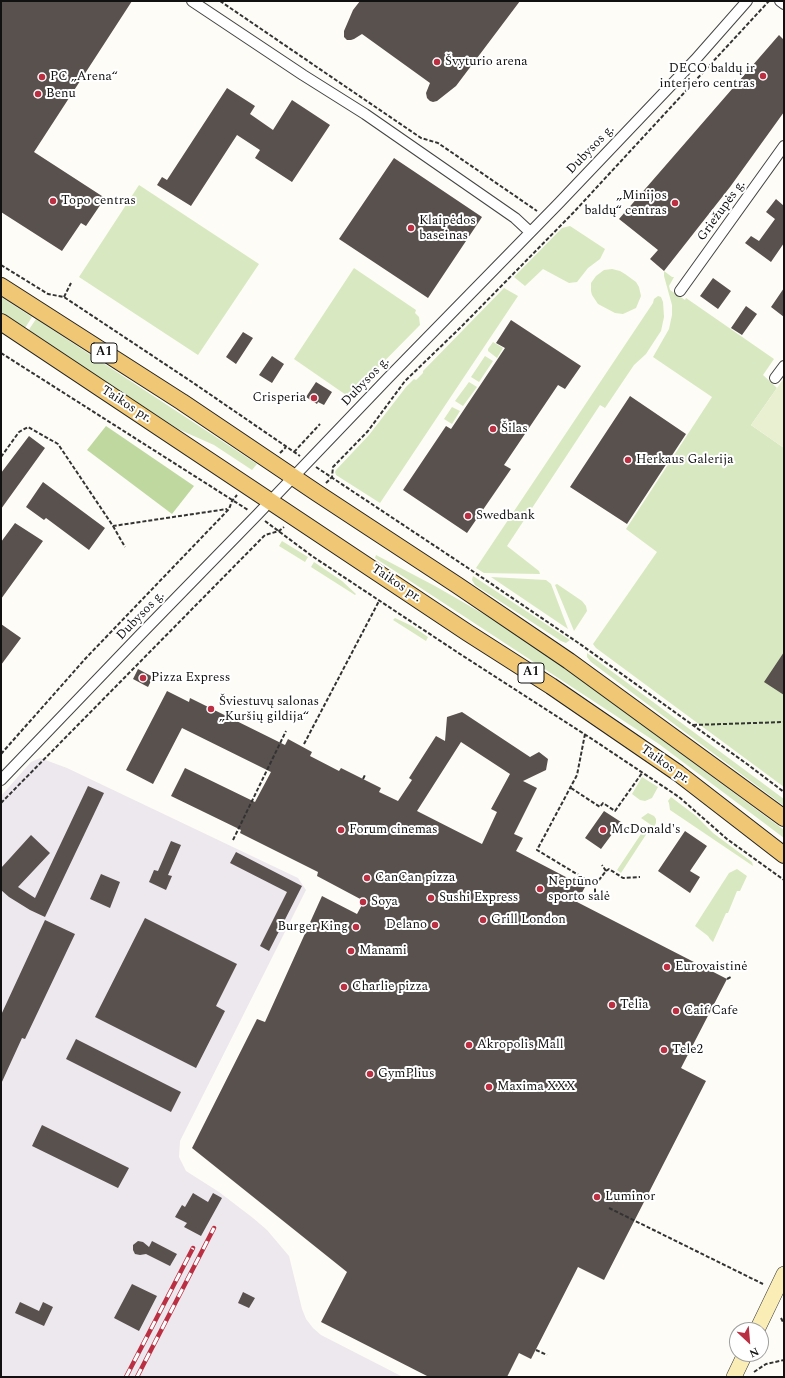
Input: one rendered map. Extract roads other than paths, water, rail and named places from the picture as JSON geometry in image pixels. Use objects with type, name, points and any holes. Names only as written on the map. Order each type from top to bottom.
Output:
[{"type":"main road","name":"A1","points":[[1,286],[182,402],[457,584],[569,661],[784,818]]},
{"type":"main road","name":"Taikos pr.","points":[[1,322],[468,633],[551,686],[678,773],[784,855]]},
{"type":"main road","points":[[761,1322],[784,1274]]},
{"type":"main road","points":[[734,1377],[741,1362]]},
{"type":"street","points":[[192,1],[303,75],[366,114],[515,218],[530,232]]},
{"type":"street","name":"Dubysos g.","points":[[1,780],[530,232],[694,60],[747,1]]},
{"type":"street","points":[[780,1],[784,4]]},
{"type":"street","name":"Griežupės g.","points":[[680,291],[784,146]]},
{"type":"street","points":[[775,378],[784,366]]},
{"type":"railway","points":[[137,1377],[214,1228]]},
{"type":"railway","points":[[126,1377],[193,1248]]},
{"type":"place","name":"Švyturio arena","points":[[437,62]]},
{"type":"place","name":"DECO baldų ir interjero centras","points":[[763,76]]},
{"type":"place","name":"PC „Arena“","points":[[42,77]]},
{"type":"place","name":"Benu","points":[[38,94]]},
{"type":"place","name":"Topo centras","points":[[53,201]]},
{"type":"place","name":"„Minijos baldų“ centras","points":[[675,203]]},
{"type":"place","name":"Klaipėdos baseinas","points":[[411,228]]},
{"type":"place","name":"Crisperia","points":[[314,398]]},
{"type":"place","name":"Šilas","points":[[493,429]]},
{"type":"place","name":"Herkaus Galerija","points":[[628,460]]},
{"type":"place","name":"Swedbank","points":[[468,516]]},
{"type":"place","name":"Pizza Express","points":[[143,678]]},
{"type":"place","name":"Šviestuvų salonas „Kuršių gildija“","points":[[211,709]]},
{"type":"place","name":"Forum cinemas","points":[[341,830]]},
{"type":"place","name":"McDonald's","points":[[603,830]]},
{"type":"place","name":"CanCan pizza","points":[[367,878]]},
{"type":"place","name":"Neptūno sporto salė","points":[[540,889]]},
{"type":"place","name":"Sushi Express","points":[[431,898]]},
{"type":"place","name":"Soya","points":[[363,902]]},
{"type":"place","name":"Grill London","points":[[483,920]]},
{"type":"place","name":"Delano","points":[[435,925]]},
{"type":"place","name":"Burger King","points":[[356,927]]},
{"type":"place","name":"Manami","points":[[351,951]]},
{"type":"place","name":"Eurovaistinė","points":[[667,967]]},
{"type":"place","name":"Charlie pizza","points":[[344,987]]},
{"type":"place","name":"Telia","points":[[612,1005]]},
{"type":"place","name":"Caif Cafe","points":[[676,1011]]},
{"type":"place","name":"Akropolis Mall","points":[[469,1045]]},
{"type":"place","name":"Tele2","points":[[664,1050]]},
{"type":"place","name":"GymPlius","points":[[370,1074]]},
{"type":"place","name":"Maxima XXX","points":[[489,1087]]},
{"type":"place","name":"Luminor","points":[[597,1197]]}]
